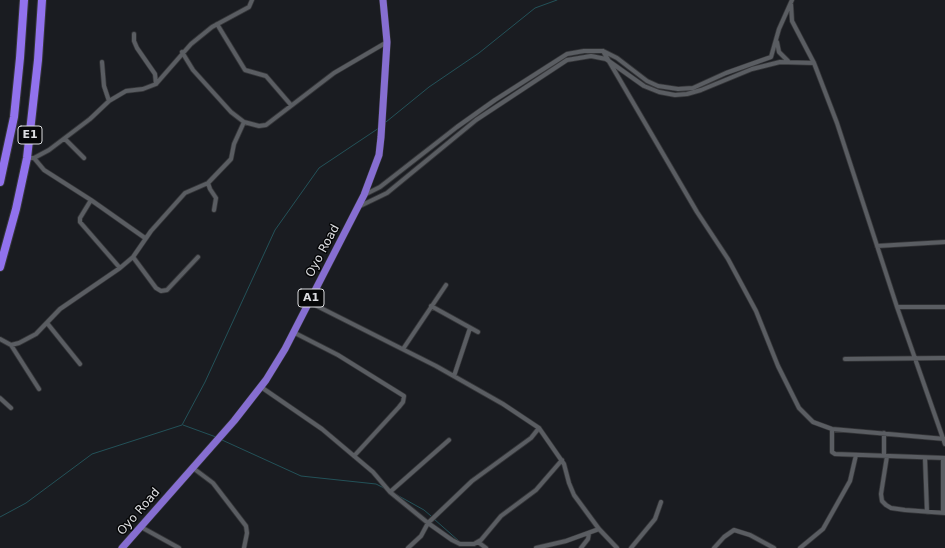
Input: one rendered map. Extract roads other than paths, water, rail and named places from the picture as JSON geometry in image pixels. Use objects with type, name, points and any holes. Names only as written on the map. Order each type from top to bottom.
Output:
[{"type":"highway","name":"E1","points":[[0,182],[14,117],[24,0]]},
{"type":"highway","name":"E1","points":[[0,267],[30,158],[42,0]]},
{"type":"highway","name":"Oyo Road","points":[[122,548],[142,527],[261,387],[294,332],[358,208],[378,155],[380,143],[387,42],[383,0]]},
{"type":"street","points":[[145,238],[91,200],[44,170],[30,158],[44,153],[65,139],[109,101],[126,91],[143,89],[156,84],[167,74],[182,52],[217,24],[252,5],[252,0]]},
{"type":"street","points":[[364,195],[380,187],[457,127],[561,57],[584,51],[603,51],[617,58],[647,81],[658,86],[687,89],[726,73],[767,59],[773,52],[783,19],[792,1]]},
{"type":"street","points":[[792,1],[792,20],[814,63],[837,123],[914,359],[945,444]]},
{"type":"street","points":[[783,19],[792,20]]},
{"type":"street","points":[[217,24],[245,70],[266,76],[291,105]]},
{"type":"street","points":[[134,34],[134,41],[137,48],[156,74],[156,84]]},
{"type":"street","points":[[777,38],[779,52],[789,61]]},
{"type":"street","points":[[182,52],[193,70],[231,112],[244,122],[259,126],[266,124],[334,73],[387,42]]},
{"type":"street","points":[[603,51],[606,59],[697,212],[728,259],[756,311],[778,366],[799,408],[813,422],[832,429],[944,439]]},
{"type":"street","points":[[358,208],[387,193],[476,120],[568,60],[591,56],[606,59],[614,63],[644,86],[659,92],[675,95],[701,90],[752,69],[789,61],[814,63]]},
{"type":"street","points":[[102,62],[104,86],[109,101]]},
{"type":"street","points":[[10,345],[19,344],[36,334],[60,309],[120,268],[133,257],[145,238],[185,193],[208,183],[231,158],[234,144],[244,122]]},
{"type":"street","points":[[65,139],[84,158]]},
{"type":"street","points":[[208,183],[216,198],[214,210]]},
{"type":"street","points":[[91,200],[80,218],[80,222],[120,268]]},
{"type":"street","points":[[877,246],[945,242]]},
{"type":"street","points":[[133,257],[156,288],[161,291],[168,290],[198,257]]},
{"type":"street","points":[[403,349],[446,285]]},
{"type":"street","points":[[309,302],[454,376],[539,428],[562,460],[567,470],[569,483],[574,494],[600,530],[617,548]]},
{"type":"street","points":[[431,306],[478,332]]},
{"type":"street","points":[[897,307],[945,307]]},
{"type":"street","points":[[47,322],[80,364]]},
{"type":"street","points":[[454,376],[470,328]]},
{"type":"street","points":[[294,332],[338,356],[404,396],[403,402],[399,407],[354,456]]},
{"type":"street","points":[[0,339],[10,345],[40,389]]},
{"type":"street","points":[[845,358],[945,358]]},
{"type":"street","points":[[261,387],[322,429],[373,472],[390,492],[452,540],[460,544],[478,542],[501,516],[536,490],[562,460]]},
{"type":"street","points":[[0,398],[11,408]]},
{"type":"street","points":[[408,548],[421,536],[435,516],[472,481],[526,442],[539,428]]},
{"type":"street","points":[[832,429],[832,452],[835,454],[886,456],[926,458],[944,458],[944,513],[891,508],[882,501],[886,456],[884,433]]},
{"type":"street","points":[[390,492],[449,440]]},
{"type":"street","points":[[800,548],[823,529],[850,481],[856,455]]},
{"type":"street","points":[[926,458],[927,512]]},
{"type":"street","points":[[192,468],[213,483],[246,526],[247,533],[244,548]]},
{"type":"street","points":[[631,548],[655,519],[661,502]]},
{"type":"street","points":[[142,527],[179,548]]},
{"type":"street","points":[[536,548],[600,530]]},
{"type":"street","points":[[714,548],[724,537],[734,530],[774,548]]},
{"type":"street","points":[[581,548],[588,538],[589,533]]},
{"type":"street","points":[[478,542],[486,548]]},
{"type":"waterway","points":[[386,122],[429,87],[479,53],[535,8],[557,0]]},
{"type":"waterway","points":[[0,517],[26,503],[92,454],[182,425],[205,382],[275,230],[319,168],[379,128]]},
{"type":"waterway","points":[[183,425],[216,437]]},
{"type":"waterway","points":[[222,440],[301,476],[376,484],[384,488]]},
{"type":"waterway","points":[[397,495],[424,510],[431,516]]},
{"type":"waterway","points":[[434,519],[460,542]]}]
